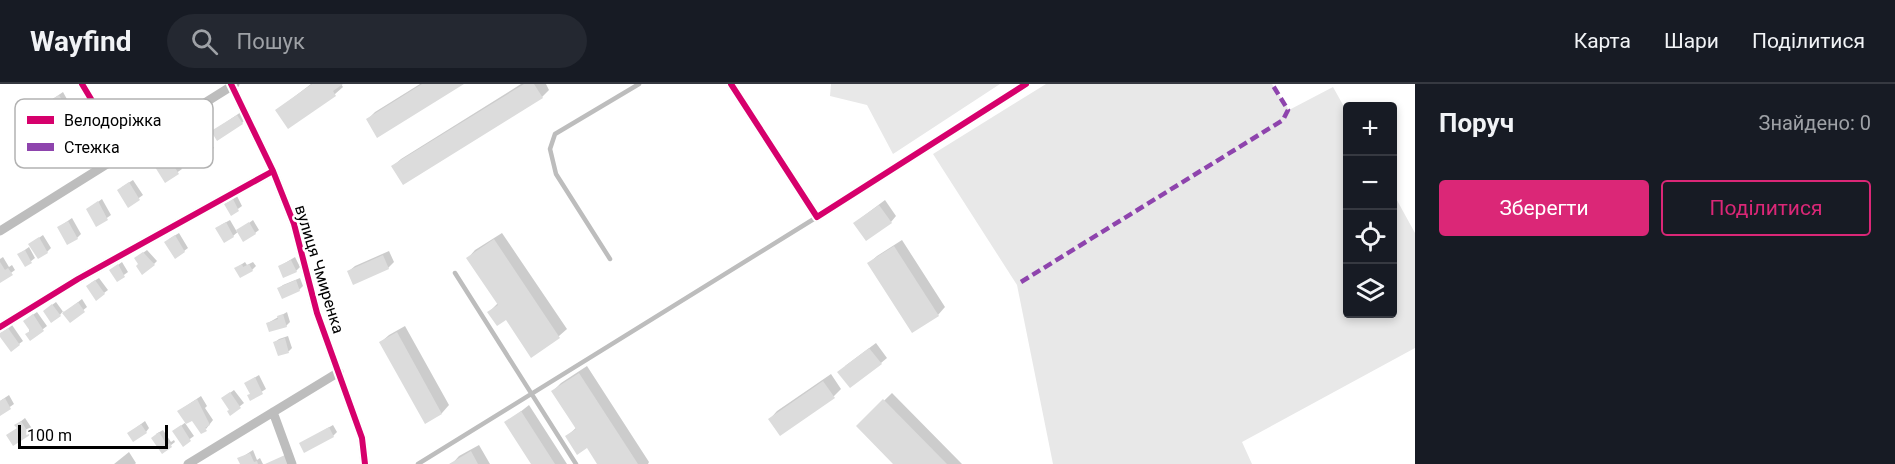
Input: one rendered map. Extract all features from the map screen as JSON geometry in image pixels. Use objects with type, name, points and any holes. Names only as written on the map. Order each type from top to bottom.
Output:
[{"type":"street","points":[[82,84],[91,99]]},
{"type":"street","points":[[731,84],[817,217],[1026,84]]},
{"type":"street","points":[[211,99],[233,85]]},
{"type":"street","name":"вулиця Чмиренка","points":[[233,85],[273,171],[294,224],[317,313],[362,438],[365,464]]},
{"type":"street","points":[[0,231],[101,168]]},
{"type":"street","points":[[0,327],[78,279],[273,171]]},
{"type":"street","points":[[194,462],[339,372]]},
{"type":"street","points":[[273,412],[292,464]]},
{"type":"lane","points":[[610,259],[556,174],[550,149],[555,134],[639,84]]},
{"type":"lane","points":[[418,464],[817,217]]},
{"type":"lane","points":[[454,273],[576,464]]},
{"type":"shaded area","points":[[831,84],[1000,84],[893,154],[867,105],[830,96]]},
{"type":"shaded area","points":[[1046,84],[1272,84],[1289,110],[1333,87],[1343,105],[1343,318],[1397,318],[1397,200],[1415,233],[1415,348],[1242,442],[1252,464],[1053,464],[1017,285],[933,154]]},
{"type":"building","points":[[312,84],[343,84],[333,91],[336,96],[288,129],[275,110]]},
{"type":"building","points":[[422,84],[464,84],[377,138],[366,119]]},
{"type":"building","points":[[524,84],[534,84],[543,98],[403,185],[391,166]]},
{"type":"building","points":[[237,115],[243,124],[217,141],[213,130]]},
{"type":"building","points":[[156,168],[175,168],[179,174],[165,183]]},
{"type":"building","points":[[129,182],[140,200],[128,208],[117,190]]},
{"type":"building","points":[[233,199],[239,211],[231,216],[224,204]]},
{"type":"building","points":[[98,201],[108,220],[96,227],[86,209]]},
{"type":"building","points":[[879,205],[892,223],[866,241],[853,223]]},
{"type":"building","points":[[68,221],[78,239],[67,245],[57,227]]},
{"type":"building","points":[[226,222],[234,237],[224,243],[215,228]]},
{"type":"building","points":[[249,222],[256,234],[243,242],[236,230]]},
{"type":"building","points":[[175,235],[185,252],[175,259],[164,242]]},
{"type":"building","points":[[39,237],[48,253],[38,259],[28,244]]},
{"type":"building","points":[[494,239],[560,338],[531,358],[506,320],[497,326],[487,312],[498,305],[466,258]]},
{"type":"building","points":[[894,246],[939,316],[912,333],[867,263]]},
{"type":"building","points":[[25,250],[32,263],[25,267],[17,254]]},
{"type":"building","points":[[143,252],[155,265],[142,275],[134,258]]},
{"type":"building","points":[[383,255],[389,269],[353,285],[347,271]]},
{"type":"building","points":[[291,260],[297,272],[283,278],[278,266]]},
{"type":"building","points":[[0,262],[5,270],[8,268],[13,275],[0,283]]},
{"type":"building","points":[[118,264],[125,277],[117,282],[109,270]]},
{"type":"building","points":[[242,264],[243,267],[249,264],[253,271],[240,278],[234,268]]},
{"type":"building","points":[[95,280],[105,294],[96,301],[86,286]]},
{"type":"building","points":[[296,280],[300,291],[282,299],[277,288]]},
{"type":"building","points":[[78,302],[85,312],[70,323],[62,313]]},
{"type":"building","points":[[52,304],[61,316],[51,323],[43,311]]},
{"type":"building","points":[[33,314],[44,331],[30,341],[25,334],[30,331],[23,321]]},
{"type":"building","points":[[283,314],[287,327],[269,332],[266,323],[278,319],[277,316]]},
{"type":"building","points":[[8,328],[20,345],[11,352],[0,337],[0,333]]},
{"type":"building","points":[[397,332],[442,414],[425,424],[379,342]]},
{"type":"building","points":[[285,338],[289,353],[278,356],[273,342]]},
{"type":"building","points":[[869,348],[882,364],[850,388],[837,372]]},
{"type":"building","points":[[579,373],[638,464],[597,464],[587,448],[577,455],[565,436],[576,429],[551,391]]},
{"type":"building","points":[[255,377],[263,394],[250,401],[247,395],[250,394],[244,383]]},
{"type":"building","points":[[823,381],[835,398],[780,436],[768,419]]},
{"type":"building","points":[[230,392],[241,408],[230,416],[221,398]]},
{"type":"building","points":[[5,398],[11,409],[0,416],[0,401]]},
{"type":"building","points":[[197,399],[210,425],[205,428],[207,431],[201,434],[192,421],[186,424],[177,411]]},
{"type":"building","points":[[883,399],[947,464],[893,464],[856,426]]},
{"type":"building","points":[[521,411],[555,464],[531,464],[504,422]]},
{"type":"building","points":[[21,421],[30,435],[13,446],[6,435],[17,428],[14,425]]},
{"type":"building","points":[[141,424],[147,433],[133,442],[127,433]]},
{"type":"building","points":[[181,425],[191,441],[183,447],[172,431]]},
{"type":"building","points":[[329,427],[334,437],[304,453],[299,443]]},
{"type":"building","points":[[159,432],[167,445],[170,443],[172,447],[162,454],[151,438]]},
{"type":"building","points":[[471,451],[478,464],[449,464]]},
{"type":"building","points":[[250,453],[254,462],[257,461],[258,464],[240,464],[237,458]]},
{"type":"building","points":[[285,455],[289,464],[265,464]]},
{"type":"marked path","points":[[1021,282],[1283,120],[1288,110],[1272,84]]},
{"type":"cycle path","points":[[82,84],[91,99]]},
{"type":"cycle path","points":[[231,84],[273,171],[294,224],[317,313],[362,438],[365,464]]},
{"type":"cycle path","points":[[731,84],[817,217],[1026,84]]},
{"type":"cycle path","points":[[0,327],[78,279],[273,171]]}]
